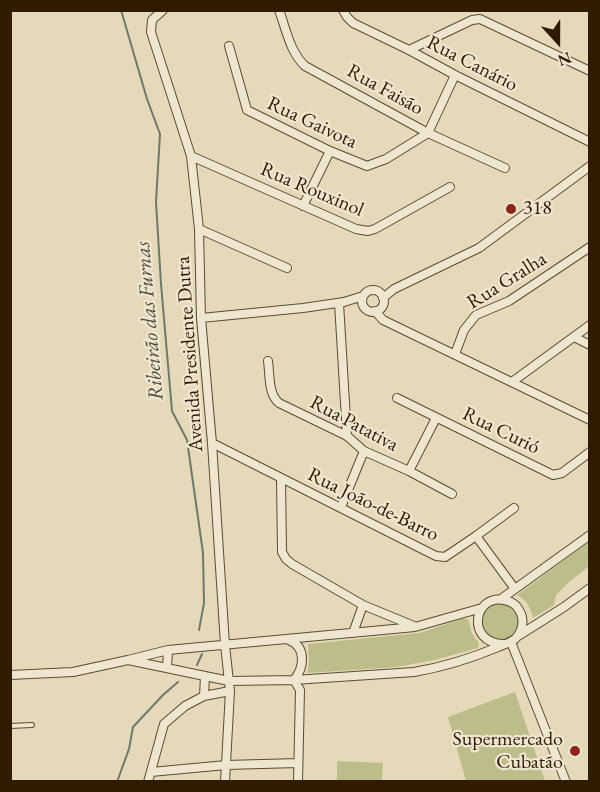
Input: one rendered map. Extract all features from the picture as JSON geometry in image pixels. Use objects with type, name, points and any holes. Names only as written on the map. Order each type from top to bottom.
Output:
[{"type":"street","name":"Avenida Presidente Dutra","points":[[163,10],[152,20],[151,32],[191,156],[199,229],[201,318],[212,443],[225,645],[230,681],[225,782]]},
{"type":"street","name":"Rua Faisão","points":[[279,10],[294,52],[305,66],[428,133],[505,168]]},
{"type":"street","name":"Rua Canário","points":[[343,10],[353,23],[590,142]]},
{"type":"street","points":[[409,50],[472,20],[480,19],[590,71]]},
{"type":"street","name":"Rua Gaivota","points":[[229,46],[247,110],[330,152],[367,166],[386,159],[428,133]]},
{"type":"street","points":[[428,133],[455,75]]},
{"type":"street","points":[[303,206],[330,152]]},
{"type":"street","name":"Rua Rouxinol","points":[[191,156],[357,229],[368,231],[450,187]]},
{"type":"street","points":[[341,302],[371,311],[380,309],[383,301],[394,290],[479,248],[590,166]]},
{"type":"street","points":[[199,229],[286,268]]},
{"type":"street","name":"Rua Gralha","points":[[455,354],[464,330],[476,315],[509,301],[590,247]]},
{"type":"street","points":[[201,318],[303,308],[341,302],[363,296],[372,290],[394,290]]},
{"type":"street","points":[[372,290],[379,292],[383,301],[383,320]]},
{"type":"street","points":[[363,296],[362,302],[365,308]]},
{"type":"street","points":[[341,302],[347,436]]},
{"type":"street","points":[[375,311],[383,320],[590,420]]},
{"type":"street","points":[[512,382],[590,325]]},
{"type":"street","points":[[574,336],[590,345]]},
{"type":"street","name":"Rua Patativa","points":[[268,361],[272,394],[279,404],[347,436],[364,451],[452,494]]},
{"type":"street","name":"Rua Curió","points":[[397,398],[553,474],[562,473],[590,452]]},
{"type":"street","points":[[409,471],[436,418]]},
{"type":"street","name":"Rua João-de-Barro","points":[[212,443],[436,556],[445,557],[514,508]]},
{"type":"street","points":[[341,507],[364,451]]},
{"type":"street","points":[[281,478],[282,552],[286,559],[363,605],[415,627]]},
{"type":"street","points":[[501,599],[514,604],[522,616],[523,623],[521,630],[510,641],[496,644],[488,641],[479,630],[477,622],[482,608],[487,603],[501,599],[590,535]]},
{"type":"street","points":[[476,536],[515,589]]},
{"type":"street","points":[[128,660],[230,681],[294,680],[414,672],[482,653],[510,641],[590,588]]},
{"type":"street","points":[[353,633],[363,605]]},
{"type":"street","points":[[10,675],[73,672],[168,650],[415,627],[482,608]]},
{"type":"street","points":[[288,639],[294,642],[302,656],[303,664],[294,680]]},
{"type":"street","points":[[510,641],[566,782]]},
{"type":"street","points":[[167,668],[168,650]]},
{"type":"street","points":[[204,696],[205,676]]},
{"type":"street","points":[[294,680],[300,690],[298,782]]},
{"type":"street","points":[[148,782],[164,724],[184,706],[204,696],[230,691]]},
{"type":"street","points":[[151,772],[226,765],[298,763]]},
{"type":"lane","points":[[10,726],[32,725]]},
{"type":"green space","points":[[589,542],[589,566],[556,595],[554,605],[533,618],[528,604],[517,595]]},
{"type":"green space","points":[[500,603],[513,609],[519,622],[513,635],[500,641],[487,635],[481,622],[487,609]]},
{"type":"green space","points":[[468,619],[472,634],[479,643],[478,648],[397,667],[307,673],[308,644],[419,633]]},
{"type":"green space","points":[[515,692],[545,781],[466,781],[448,717]]},
{"type":"green space","points":[[337,761],[383,763],[382,781],[337,781]]},
{"type":"waterway","name":"Ribeirão das Furnas","points":[[121,10],[147,99],[160,134],[156,202],[161,284],[172,411],[187,440],[203,553],[204,603],[199,630]]},
{"type":"waterway","name":"Ribeirão das Furnas","points":[[197,665],[202,654]]},
{"type":"waterway","name":"Ribeirão das Furnas","points":[[117,782],[129,749],[133,727],[178,682]]},
{"type":"place","name":"318","points":[[511,209]]},
{"type":"place","name":"Supermercado Cubatão","points":[[575,751]]}]
